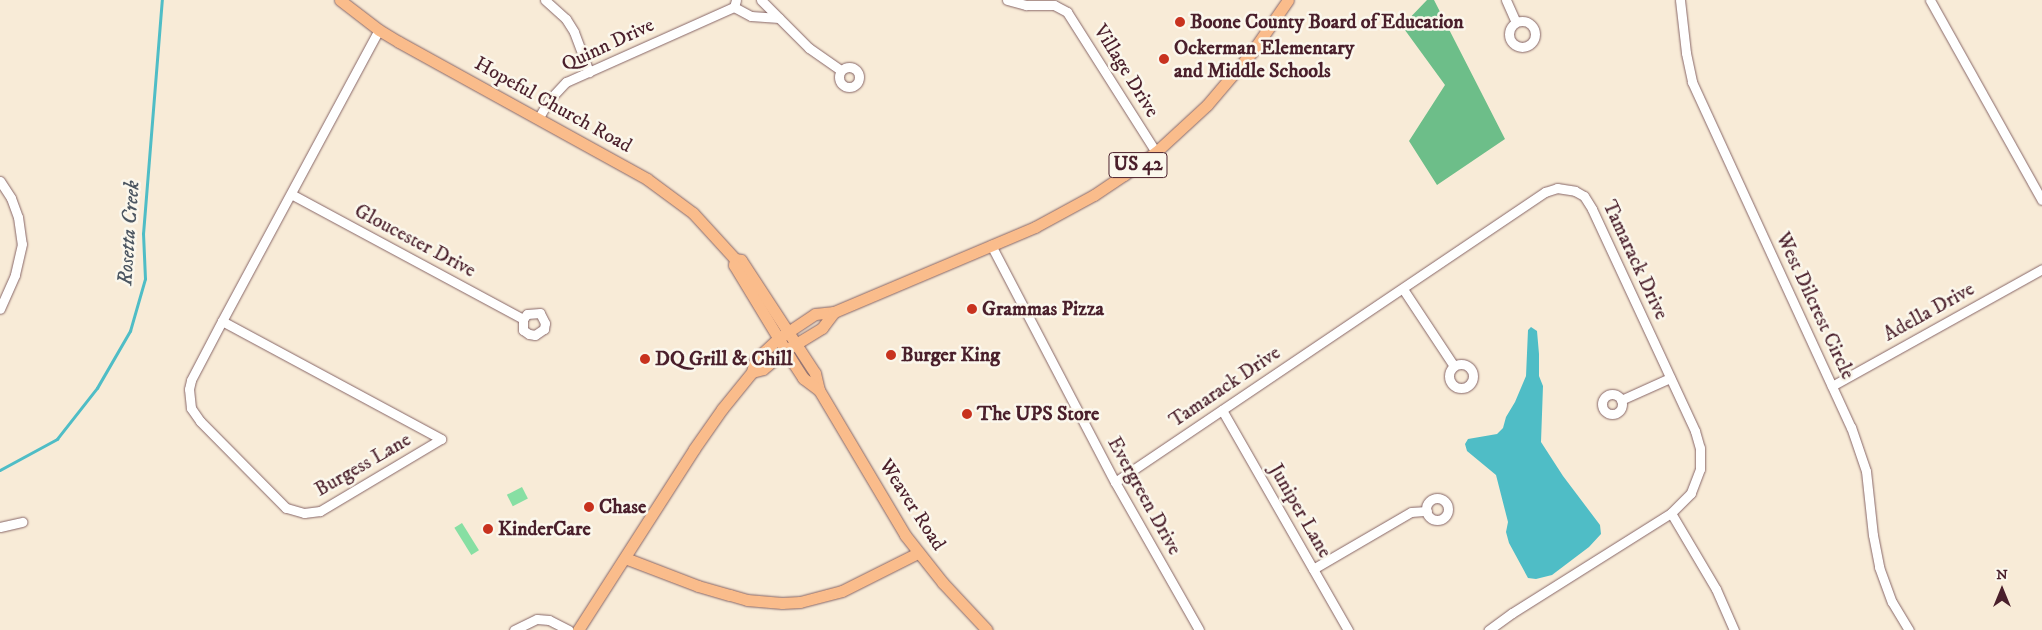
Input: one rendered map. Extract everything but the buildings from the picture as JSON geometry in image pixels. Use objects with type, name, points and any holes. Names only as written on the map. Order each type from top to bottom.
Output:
[{"type":"main road","name":"Hopeful Church Road","points":[[340,0],[379,30],[647,179],[671,195],[713,233],[735,259],[741,260],[784,334],[786,350]]},
{"type":"main road","name":"US 42","points":[[578,630],[626,558],[694,449],[722,409],[752,372],[755,360],[784,334],[815,314],[834,312],[1035,227],[1094,195],[1156,152],[1228,82],[1288,0]]},
{"type":"main road","name":"US 42","points":[[752,372],[763,369],[796,343],[822,328],[834,312]]},
{"type":"main road","name":"Weaver Road","points":[[784,334],[796,343],[815,372],[819,390],[918,553],[987,630]]},
{"type":"main road","name":"Weaver Road","points":[[786,350],[803,378],[819,390]]},
{"type":"main road","points":[[626,558],[722,593],[748,600],[782,603],[808,600],[842,591],[918,553]]},
{"type":"street","points":[[545,0],[558,10],[570,25],[589,72]]},
{"type":"street","points":[[761,0],[809,48],[840,70]]},
{"type":"street","name":"Village Drive","points":[[1007,0],[1026,5],[1054,5],[1067,12],[1156,152]]},
{"type":"street","points":[[1506,0],[1516,22]]},
{"type":"street","name":"West Dilcrest Circle","points":[[1680,0],[1686,53],[1692,82],[1852,427],[1862,458],[1880,567],[1892,602],[1908,630]]},
{"type":"street","points":[[1930,0],[2042,200]]},
{"type":"street","name":"Quinn Drive","points":[[538,119],[557,90],[566,82],[735,4],[751,16],[779,18]]},
{"type":"street","name":"Burgess Lane","points":[[222,321],[441,439],[320,511],[304,513],[286,508],[200,422],[191,408],[189,389],[191,380],[222,321],[290,194],[379,30]]},
{"type":"street","points":[[0,181],[11,198],[18,217],[22,244],[16,275],[0,309]]},
{"type":"street","name":"Tamarack Drive","points":[[1115,482],[1545,192],[1558,188],[1575,191],[1584,196],[1592,209],[1695,431],[1701,457],[1700,469],[1691,493],[1671,513],[1512,613],[1495,628]]},
{"type":"street","name":"Gloucester Drive","points":[[290,194],[523,319]]},
{"type":"street","name":"Evergreen Drive","points":[[991,245],[1115,482],[1199,630]]},
{"type":"street","name":"Adella Drive","points":[[1832,386],[2042,268]]},
{"type":"street","points":[[1403,289],[1454,366]]},
{"type":"street","points":[[1621,400],[1670,378]]},
{"type":"street","name":"Juniper Lane","points":[[1222,410],[1348,630]]},
{"type":"street","points":[[1313,569],[1411,512],[1427,511]]},
{"type":"street","points":[[1671,513],[1716,589],[1734,630]]},
{"type":"street","points":[[0,527],[22,522]]},
{"type":"street","points":[[514,630],[532,620],[543,619],[569,630]]},
{"type":"green space","points":[[1427,0],[1434,0],[1505,139],[1437,185],[1409,141],[1445,85],[1402,26]]},
{"type":"green space","points":[[522,487],[528,499],[513,506],[507,495]]},
{"type":"green space","points":[[462,523],[479,550],[471,555],[454,528]]},
{"type":"water","points":[[1531,327],[1537,331],[1539,376],[1543,386],[1541,442],[1563,476],[1600,525],[1601,534],[1589,547],[1552,575],[1536,579],[1528,578],[1509,543],[1506,532],[1508,522],[1496,475],[1467,451],[1465,444],[1468,439],[1497,434],[1503,428],[1506,417],[1515,402],[1526,376],[1528,330]]},
{"type":"waterway","name":"Rosetta Creek","points":[[0,470],[57,439],[97,388],[130,331],[145,279],[143,234],[162,0]]},
{"type":"place","name":"Boone County Board of Education","points":[[1180,22]]},
{"type":"place","name":"Ockerman Elementary and Middle Schools","points":[[1164,59]]},
{"type":"place","name":"Grammas Pizza","points":[[972,309]]},
{"type":"place","name":"Burger King","points":[[891,355]]},
{"type":"place","name":"DQ Grill & Chill","points":[[645,359]]},
{"type":"place","name":"The UPS Store","points":[[967,414]]},
{"type":"place","name":"Chase","points":[[589,507]]},
{"type":"place","name":"KinderCare","points":[[488,529]]}]
